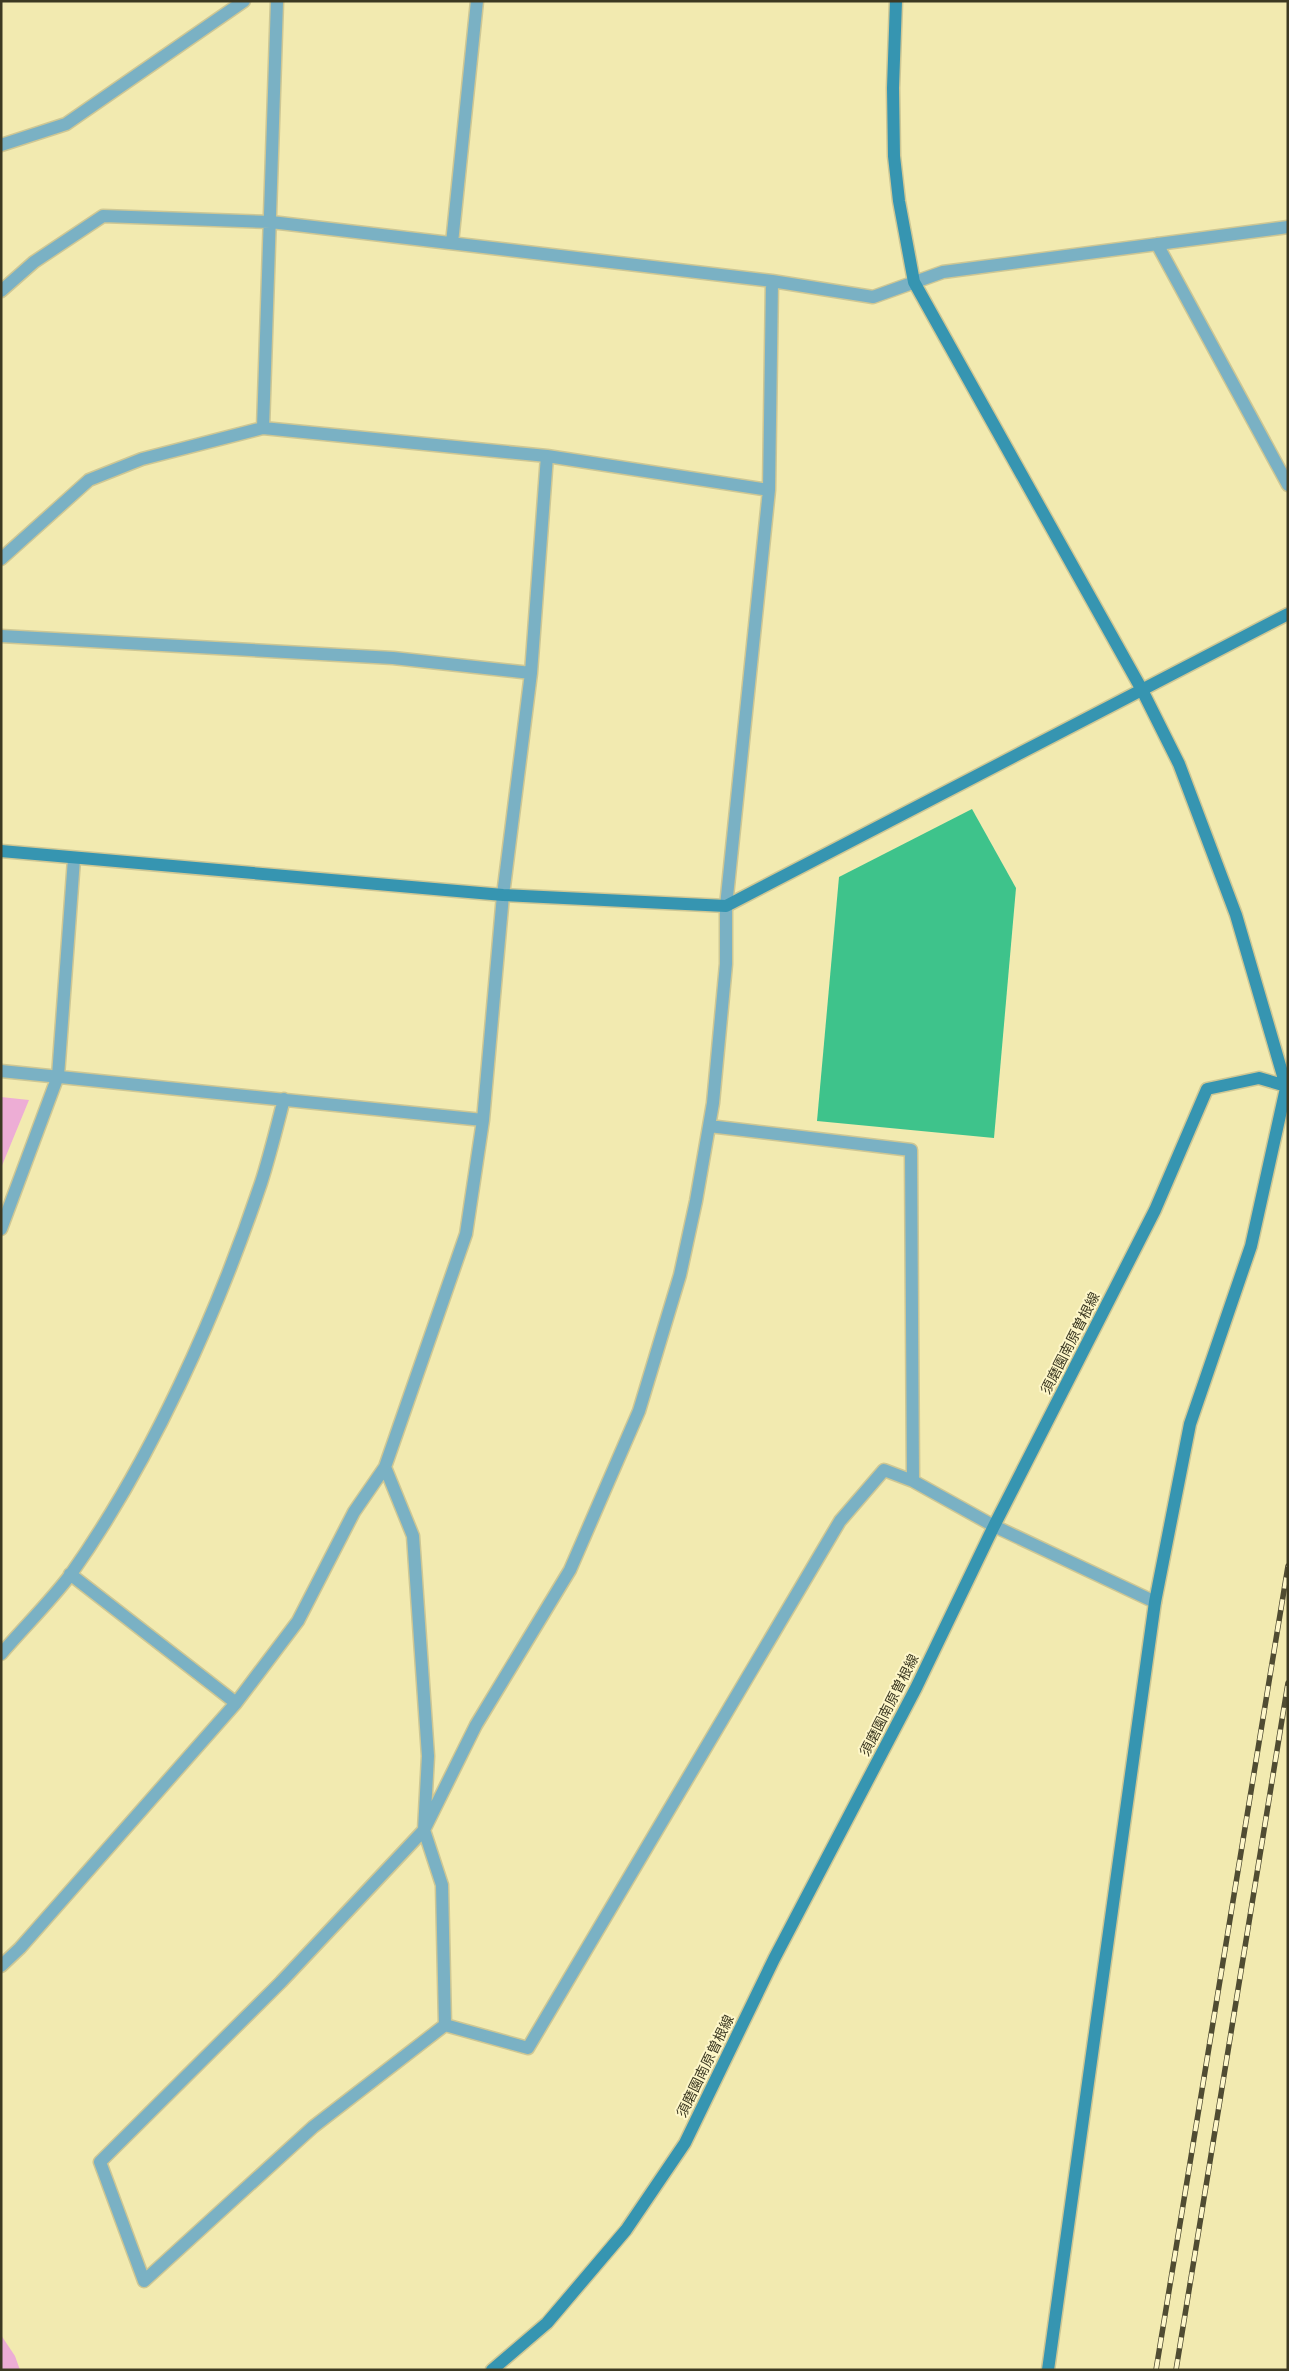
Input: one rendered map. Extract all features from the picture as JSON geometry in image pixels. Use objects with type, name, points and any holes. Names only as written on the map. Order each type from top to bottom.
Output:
[{"type":"street","points":[[1,145],[66,124],[244,1]]},
{"type":"street","points":[[263,428],[277,1]]},
{"type":"street","points":[[452,243],[478,1]]},
{"type":"street","points":[[896,1],[893,88],[894,156],[899,201],[914,282],[1142,690],[1179,764],[1236,915],[1287,1082],[1251,1246],[1190,1424],[1155,1602],[1048,2370]]},
{"type":"street","points":[[1,291],[34,262],[103,216],[271,222],[772,281],[873,297],[943,272],[1288,227]]},
{"type":"street","points":[[1157,244],[1288,485]]},
{"type":"street","points":[[445,2025],[313,2127],[144,2281],[100,2162],[281,1982],[424,1830],[476,1725],[570,1570],[639,1411],[680,1275],[713,1104],[726,964],[726,906],[769,490],[772,281]]},
{"type":"street","points":[[1,559],[90,480],[142,459],[263,428],[547,456],[769,490]]},
{"type":"street","points":[[1,1966],[20,1948],[236,1703],[298,1621],[354,1512],[385,1467],[466,1234],[483,1120],[503,895],[531,673],[547,456]]},
{"type":"street","points":[[1,851],[74,859],[503,895],[726,906],[1288,614]]},
{"type":"street","points":[[1,636],[393,658],[531,673]]},
{"type":"street","points":[[1,1229],[58,1076],[74,859]]},
{"type":"street","points":[[1,1071],[284,1098],[483,1120]]},
{"type":"street","name":"須磨園南原曽根線","points":[[492,2370],[547,2323],[626,2230],[685,2143],[774,1959],[916,1688],[994,1526],[1155,1210],[1207,1089],[1259,1078],[1287,1082]]},
{"type":"street","points":[[1,1654],[70,1574],[122,1493],[169,1405],[223,1285],[261,1182],[284,1098]]},
{"type":"street","points":[[709,1126],[911,1150],[914,1481]]},
{"type":"street","points":[[385,1467],[414,1536],[428,1756],[424,1830],[442,1885],[445,2025]]},
{"type":"street","points":[[445,2025],[528,2048],[840,1521],[884,1470],[914,1481],[994,1526],[1155,1602]]},
{"type":"street","points":[[70,1574],[236,1703]]},
{"type":"shaded area","points":[[972,809],[1016,888],[994,1138],[817,1121],[839,877]]},
{"type":"shaded area","points":[[1,1097],[29,1100],[1,1168]]},
{"type":"shaded area","points":[[1,2335],[15,2356],[20,2370],[1,2370]]},
{"type":"railway","points":[[1156,2370],[1288,1566]]},
{"type":"railway","points":[[1176,2370],[1288,1683]]}]
